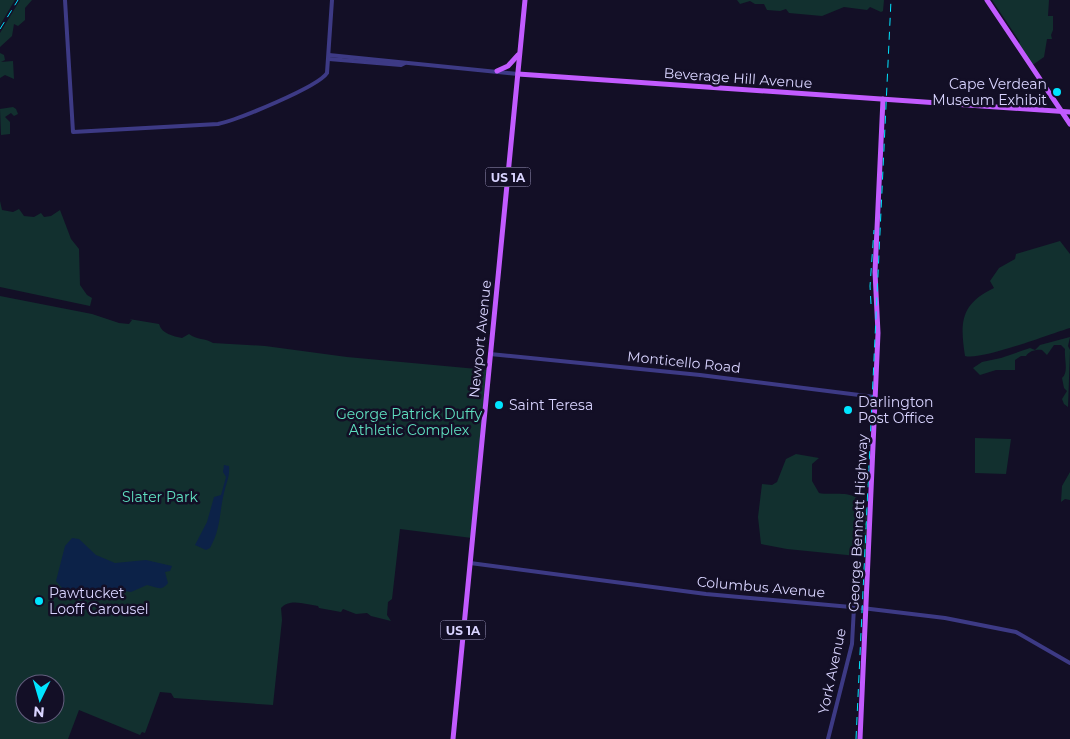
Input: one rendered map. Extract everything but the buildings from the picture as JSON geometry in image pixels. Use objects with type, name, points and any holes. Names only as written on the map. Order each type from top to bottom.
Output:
[{"type":"main road","name":"Newport Avenue","points":[[453,739],[524,0]]},
{"type":"main road","points":[[987,0],[1060,111],[1070,123]]},
{"type":"main road","points":[[497,71],[512,63],[519,53]]},
{"type":"main road","name":"Beverage Hill Avenue","points":[[518,74],[1070,112]]},
{"type":"main road","name":"George Bennett Highway","points":[[860,739],[879,322],[875,272],[883,99]]},
{"type":"main road","points":[[1048,110],[1054,100]]},
{"type":"street","points":[[65,0],[73,132],[203,125],[232,120],[318,82],[327,73],[332,0]]},
{"type":"street","name":"Beverage Hill Avenue","points":[[329,57],[518,74]]},
{"type":"street","name":"Monticello Road","points":[[490,354],[700,375],[875,397]]},
{"type":"street","name":"Columbus Avenue","points":[[470,563],[706,594],[928,615],[1011,630],[1022,634],[1070,663]]},
{"type":"street","name":"York Avenue","points":[[828,739],[852,644],[854,607]]},
{"type":"green space","points":[[0,0],[15,0],[0,25]]},
{"type":"green space","points":[[20,0],[32,0],[25,8],[25,20],[18,26],[14,24],[12,36],[0,47],[0,33]]},
{"type":"green space","points":[[737,0],[884,0],[883,11],[881,12],[870,7],[867,10],[844,7],[822,16],[789,13],[786,9],[780,11],[767,10],[764,4],[755,4],[750,1],[740,4]]},
{"type":"green space","points":[[992,0],[1049,0],[1048,16],[1053,16],[1053,30],[1052,39],[1047,39],[1044,57],[1031,66],[1017,44],[1020,42]]},
{"type":"green space","points":[[0,53],[4,55],[5,60],[1,62],[13,61],[14,79],[5,75],[0,78]]},
{"type":"green space","points":[[13,107],[18,114],[14,116],[11,113],[5,117],[10,122],[10,134],[1,135],[0,109]]},
{"type":"green space","points":[[0,201],[2,210],[13,212],[19,209],[24,216],[34,217],[41,213],[44,217],[51,216],[60,210],[71,239],[79,249],[80,285],[87,295],[92,298],[90,306],[0,287]]},
{"type":"green space","points":[[1060,241],[1070,254],[1070,328],[985,355],[965,356],[963,324],[965,316],[974,301],[994,288],[990,281],[999,268],[1015,259],[1016,254]]},
{"type":"green space","name":"Slater Park","points":[[0,296],[92,314],[119,323],[129,324],[132,320],[129,319],[159,324],[165,332],[172,335],[182,338],[189,334],[213,343],[265,346],[347,357],[488,370],[472,538],[400,529],[392,599],[388,602],[387,615],[391,621],[371,616],[367,613],[356,614],[343,609],[341,612],[303,603],[288,603],[281,608],[282,620],[273,705],[174,698],[171,693],[160,692],[145,733],[142,732],[140,735],[79,710],[68,739],[0,739]]},
{"type":"green space","points":[[1070,337],[1068,346],[1070,350],[1068,407],[1062,399],[1067,391],[1064,388],[1062,378],[1066,369],[1065,349],[1061,345],[1054,345],[1047,355],[1042,350],[1037,350],[1026,356],[1021,356],[1015,360],[1015,370],[996,370],[980,375],[973,368],[982,362],[1030,348],[1035,350],[1040,345]]},
{"type":"green space","points":[[975,438],[1011,439],[1006,474],[975,473]]},
{"type":"green space","points":[[796,454],[819,458],[812,464],[812,481],[819,493],[851,495],[861,502],[864,508],[869,510],[867,557],[787,549],[761,544],[758,517],[762,484],[772,485],[777,482],[786,459]]},
{"type":"green space","points":[[1070,472],[1070,500],[1065,499],[1061,502],[1062,486]]},
{"type":"water","points":[[224,465],[229,466],[229,473],[218,527],[214,541],[210,548],[206,550],[195,545],[207,522],[214,497],[221,495],[226,477],[223,472]]},
{"type":"water","points":[[72,538],[79,539],[96,555],[115,563],[146,560],[172,566],[170,571],[165,572],[168,583],[161,588],[147,585],[131,592],[112,589],[93,596],[62,588],[56,581],[65,546]]},
{"type":"railway","points":[[0,29],[18,0]]},
{"type":"railway","points":[[856,739],[891,0]]},
{"type":"railway","points":[[871,304],[870,286],[874,230]]},
{"type":"place","name":"Cape Verdean Museum Exhibit","points":[[1057,92]]},
{"type":"place","name":"Saint Teresa","points":[[499,405]]},
{"type":"place","name":"Darlington Post Office","points":[[848,410]]},
{"type":"place","name":"Pawtucket Looff Carousel","points":[[39,601]]},
{"type":"park label","name":"George Patrick Duffy Athletic Complex","points":[[409,422]]}]
